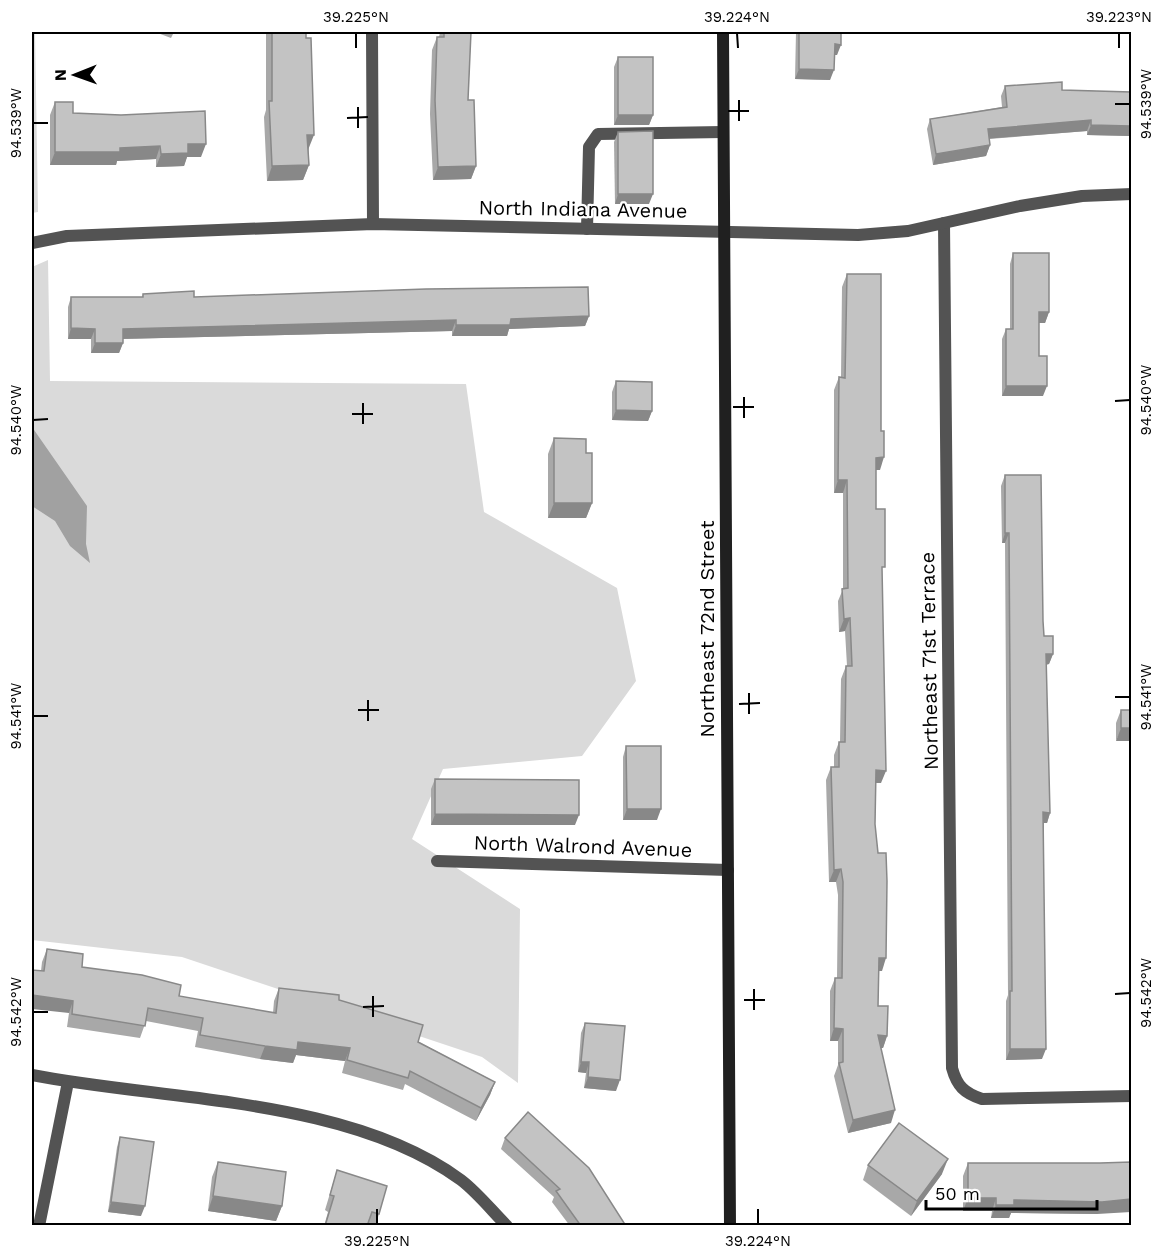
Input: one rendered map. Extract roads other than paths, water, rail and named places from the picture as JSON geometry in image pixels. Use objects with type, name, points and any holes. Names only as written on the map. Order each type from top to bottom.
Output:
[{"type":"main road","name":"Northeast 72nd Street","points":[[723,32],[730,1226]]},
{"type":"street","points":[[372,32],[373,224]]},
{"type":"street","points":[[587,229],[589,147],[598,134],[723,132]]},
{"type":"street","name":"North Indiana Avenue","points":[[32,243],[67,236],[373,224],[858,235],[908,231],[1083,196],[1131,194]]},
{"type":"street","name":"Northeast 71st Terrace","points":[[944,223],[952,1068],[956,1083],[967,1094],[982,1099],[1131,1096]]},
{"type":"street","name":"North Walrond Avenue","points":[[437,861],[728,870]]},
{"type":"street","points":[[32,1075],[284,1111],[364,1133],[415,1154],[462,1181],[507,1226]]},
{"type":"street","points":[[39,1226],[69,1082]]}]
